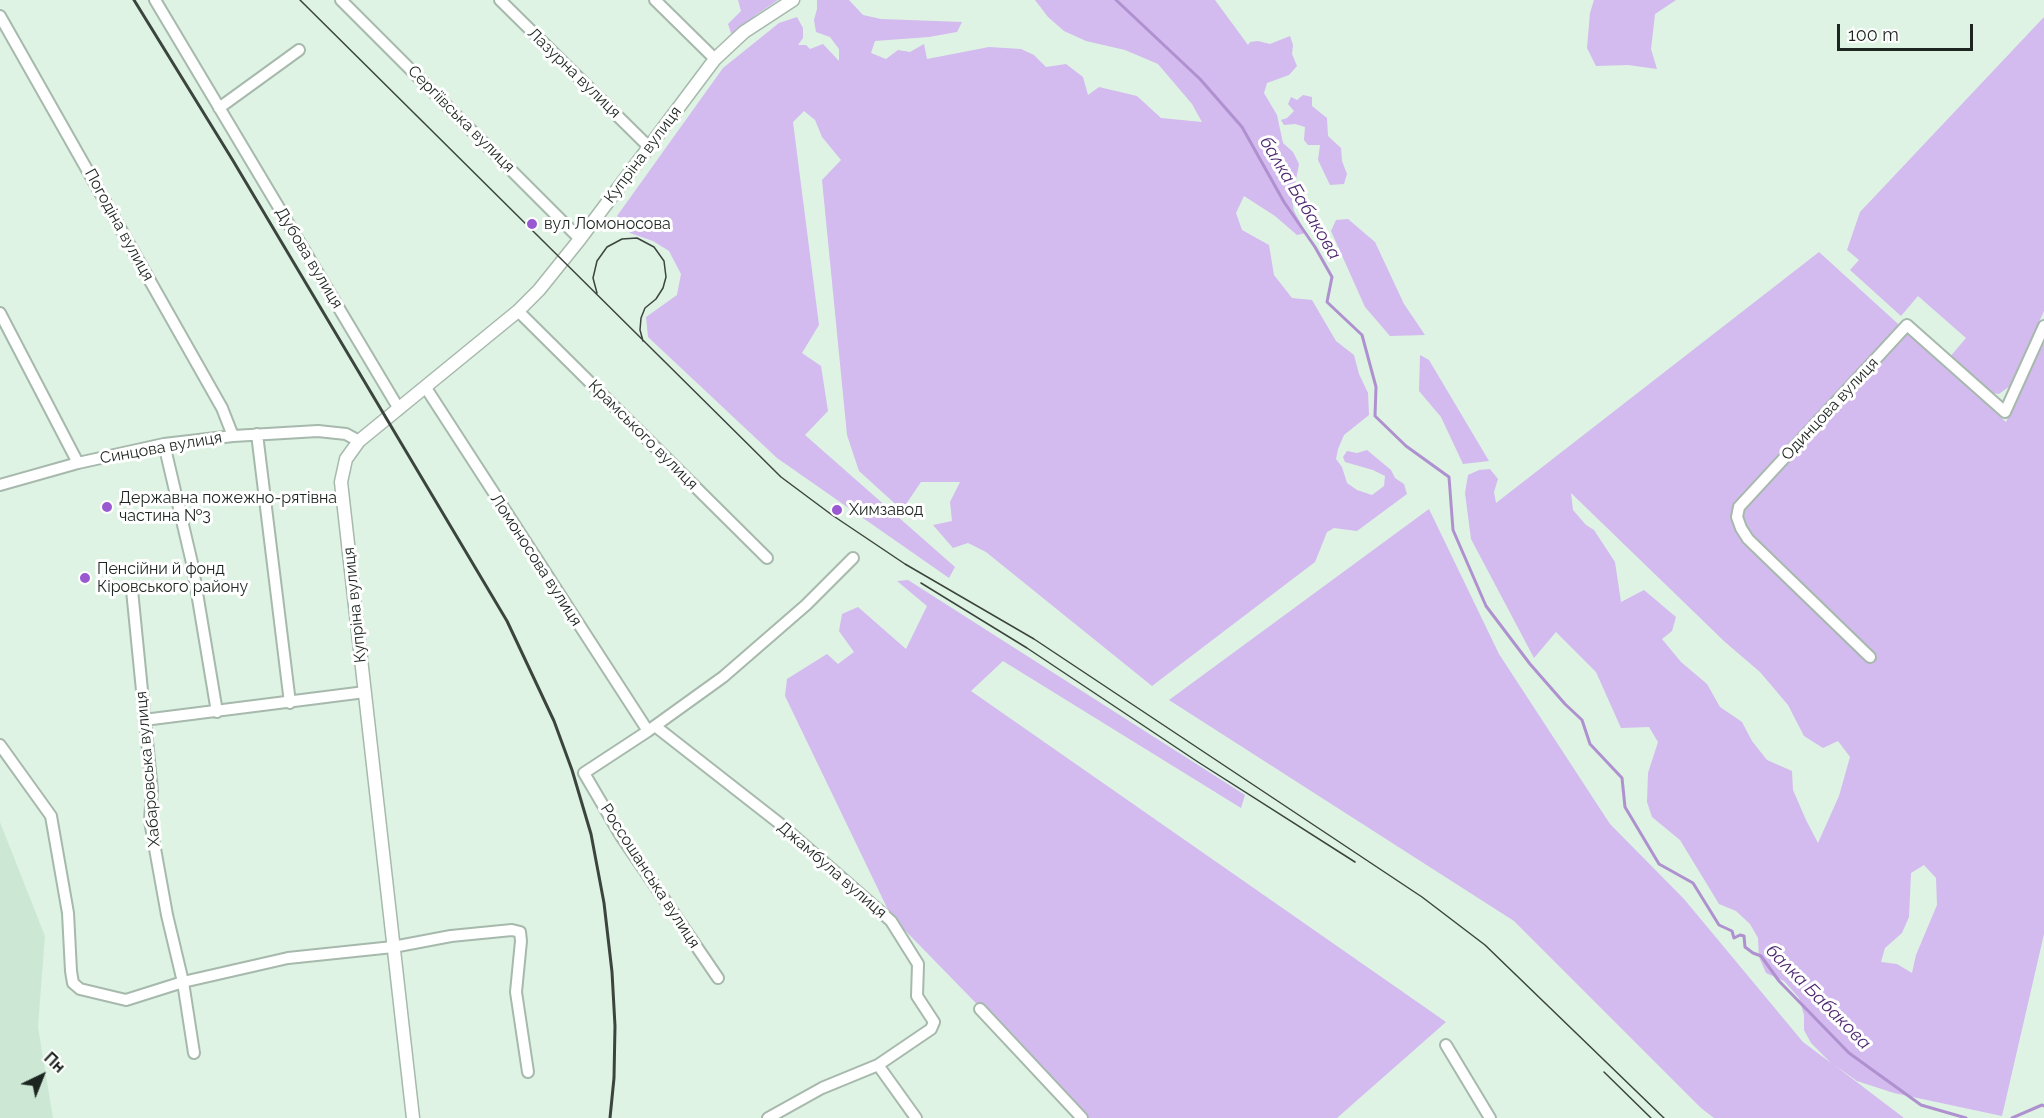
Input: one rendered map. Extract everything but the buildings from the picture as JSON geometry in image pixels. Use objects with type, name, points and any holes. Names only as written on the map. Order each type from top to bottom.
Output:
[{"type":"main road","points":[[715,59],[744,32],[793,0]]},
{"type":"main road","name":"Купріна вулиця","points":[[413,1118],[341,482],[346,459],[359,441],[518,312],[539,290],[715,59]]},
{"type":"street","name":"Дубова вулиця","points":[[155,0],[399,409]]},
{"type":"street","name":"Сергіївська вулиця","points":[[341,0],[580,238]]},
{"type":"street","name":"Лазурна вулиця","points":[[500,0],[649,147]]},
{"type":"street","points":[[655,0],[715,59]]},
{"type":"street","name":"Погодіна вулиця","points":[[0,16],[222,408],[233,436]]},
{"type":"street","points":[[219,108],[299,50]]},
{"type":"street","name":"Крамського вулиця","points":[[518,312],[766,558]]},
{"type":"street","points":[[0,314],[78,463]]},
{"type":"street","name":"Одинцова вулиця","points":[[1870,657],[1748,539],[1737,517],[1739,507],[1907,325],[2005,412],[2044,326]]},
{"type":"street","name":"Ломоносова вулиця","points":[[426,388],[652,728]]},
{"type":"street","name":"Синцова вулиця","points":[[0,486],[78,463],[164,444],[257,434],[332,431],[346,434],[359,441]]},
{"type":"street","points":[[257,434],[290,703]]},
{"type":"street","points":[[164,444],[192,563],[216,712]]},
{"type":"street","points":[[652,728],[723,677],[806,605],[853,558]]},
{"type":"street","name":"Хабаровська вулиця","points":[[132,590],[152,791],[150,821],[167,915],[183,982],[194,1053]]},
{"type":"street","points":[[144,720],[365,692]]},
{"type":"street","name":"Россошанська вулиця","points":[[652,728],[584,773],[621,836],[718,978]]},
{"type":"street","name":"Джамбула вулиця","points":[[652,728],[779,823],[891,921],[918,964],[917,996],[934,1022],[931,1029],[878,1065]]},
{"type":"street","points":[[0,745],[51,816],[68,913],[73,983],[80,989],[126,1000],[183,982],[288,958],[393,947],[451,936],[512,930],[520,932],[516,992],[528,1072]]},
{"type":"street","points":[[980,1009],[1076,1116]]},
{"type":"street","points":[[1446,1045],[1490,1118]]},
{"type":"street","points":[[768,1118],[822,1088],[878,1065],[916,1118]]},
{"type":"street","points":[[901,1118],[908,1108]]},
{"type":"shaded area","points":[[738,0],[778,0],[732,36],[728,24],[741,11]]},
{"type":"shaded area","points":[[817,0],[849,0],[863,15],[881,19],[962,22],[957,32],[929,37],[875,41],[871,53],[886,59],[898,50],[910,52],[924,44],[927,59],[989,47],[1021,49],[1034,55],[1046,67],[1066,64],[1083,77],[1088,95],[1099,87],[1137,96],[1161,118],[1202,122],[1192,104],[1158,64],[1125,50],[1086,41],[1064,31],[1048,17],[1035,0],[1215,0],[1248,45],[1250,42],[1258,41],[1270,44],[1290,36],[1293,45],[1292,54],[1297,66],[1289,75],[1267,83],[1264,93],[1277,115],[1283,143],[1293,152],[1299,164],[1292,200],[1294,211],[1306,233],[1297,235],[1275,216],[1244,196],[1236,213],[1242,230],[1269,245],[1274,275],[1292,298],[1312,300],[1336,341],[1354,355],[1359,374],[1368,393],[1369,415],[1344,435],[1338,449],[1336,459],[1342,467],[1347,483],[1357,490],[1372,495],[1384,486],[1385,476],[1345,462],[1343,457],[1347,451],[1357,453],[1367,450],[1404,484],[1407,494],[1357,531],[1334,528],[1327,532],[1315,562],[1152,686],[986,552],[968,543],[953,548],[933,525],[952,521],[950,502],[960,482],[921,482],[902,510],[859,471],[847,435],[822,180],[841,160],[822,137],[815,120],[804,111],[793,122],[819,325],[802,353],[821,366],[828,411],[805,435],[955,567],[949,578],[777,458],[648,337],[646,317],[677,295],[681,274],[669,251],[653,241],[630,233],[617,216],[723,68],[779,23],[797,17],[803,28],[803,38],[798,45],[806,45],[810,49],[823,44],[839,61],[839,49],[830,37],[816,32],[814,20]]},
{"type":"shaded area","points":[[1594,0],[1676,0],[1655,14],[1651,49],[1657,69],[1628,65],[1596,66],[1587,48],[1590,13]]},
{"type":"shaded area","points":[[2044,17],[2044,311],[2010,386],[1999,394],[1987,392],[1949,358],[1966,338],[1918,296],[1901,316],[1850,270],[1859,260],[1847,250],[1860,212]]},
{"type":"shaded area","points":[[1303,95],[1312,97],[1312,106],[1327,118],[1328,136],[1341,148],[1342,161],[1347,174],[1344,184],[1330,185],[1318,160],[1320,145],[1308,145],[1304,140],[1305,127],[1295,124],[1284,125],[1281,120],[1294,111],[1288,104],[1291,97],[1297,100]]},
{"type":"shaded area","points":[[1348,219],[1375,242],[1404,304],[1425,335],[1390,336],[1365,307],[1331,231],[1336,220]]},
{"type":"shaded area","points":[[1819,252],[2006,422],[2044,343],[2044,934],[2002,1116],[1894,1093],[1857,1081],[1833,1064],[1904,1118],[1714,1118],[1701,1108],[1514,921],[1169,700],[1429,509],[1499,654],[1610,824],[1684,899],[1803,1042],[1831,1063],[1811,1043],[1804,1030],[1804,1015],[1799,998],[1784,981],[1766,973],[1759,957],[1758,938],[1750,924],[1736,911],[1719,904],[1680,840],[1652,817],[1647,802],[1648,773],[1658,742],[1649,727],[1621,728],[1596,672],[1556,632],[1534,658],[1471,539],[1465,493],[1468,475],[1479,470],[1490,469],[1498,479],[1494,492],[1496,503]],"holes":[[[1571,493],[1725,642],[1760,672],[1788,705],[1804,736],[1823,748],[1838,741],[1850,757],[1839,796],[1818,843],[1793,790],[1792,771],[1767,760],[1752,741],[1742,722],[1720,707],[1707,684],[1681,662],[1662,639],[1672,631],[1676,617],[1644,590],[1621,602],[1615,562],[1594,530],[1586,525],[1573,510]],[[1924,865],[1936,878],[1937,905],[1916,955],[1912,973],[1897,964],[1881,962],[1885,948],[1902,933],[1909,917],[1911,873]]]},
{"type":"shaded area","points":[[1420,355],[1429,360],[1489,461],[1463,464],[1441,417],[1419,391]]},
{"type":"shaded area","points":[[908,580],[1245,795],[1241,808],[1003,661],[971,691],[1446,1022],[1337,1118],[1088,1118],[891,916],[785,696],[787,679],[827,654],[838,664],[854,652],[839,631],[842,614],[858,607],[906,649],[927,606],[897,581]]},
{"type":"shaded area","points":[[0,822],[45,936],[38,1027],[53,1118],[0,1118]]},
{"type":"waterway","name":"балка Бабакова","points":[[1116,0],[1200,79],[1242,127],[1284,202],[1315,247],[1332,277],[1327,302],[1362,335],[1376,387],[1375,416],[1406,446],[1449,477],[1453,530],[1486,606],[1530,664],[1582,720],[1590,744],[1622,778],[1625,807],[1659,864],[1693,883],[1719,925],[1732,931],[1734,938],[1744,936],[1745,947],[1761,956],[1779,981],[1849,1053],[1921,1105],[1966,1118]]},
{"type":"waterway","name":"балка Бабакова","points":[[2012,1118],[2044,1106]]},
{"type":"tram line","points":[[300,0],[781,477],[832,515],[905,564],[1034,639],[1422,897],[1485,945],[1664,1118]]},
{"type":"tram line","points":[[597,293],[593,278],[597,261],[607,247],[622,239],[637,238],[654,247],[664,261],[666,277],[663,288],[656,299],[645,308],[641,318],[640,330],[643,341]]},
{"type":"tram line","points":[[921,583],[1027,648],[1198,762],[1355,862]]},
{"type":"tram line","points":[[1604,1072],[1651,1118]]},
{"type":"railway","points":[[134,0],[232,159],[507,621],[554,721],[572,770],[591,834],[604,903],[612,972],[615,1026],[614,1078],[610,1118]]},
{"type":"place","name":"вул Ломоносова","points":[[532,224]]},
{"type":"place","name":"Державна пожежно-рятівна частина №3","points":[[107,507]]},
{"type":"place","name":"Химзавод","points":[[837,510]]},
{"type":"place","name":"Пенсійни й фонд Кіровського району","points":[[85,578]]}]
